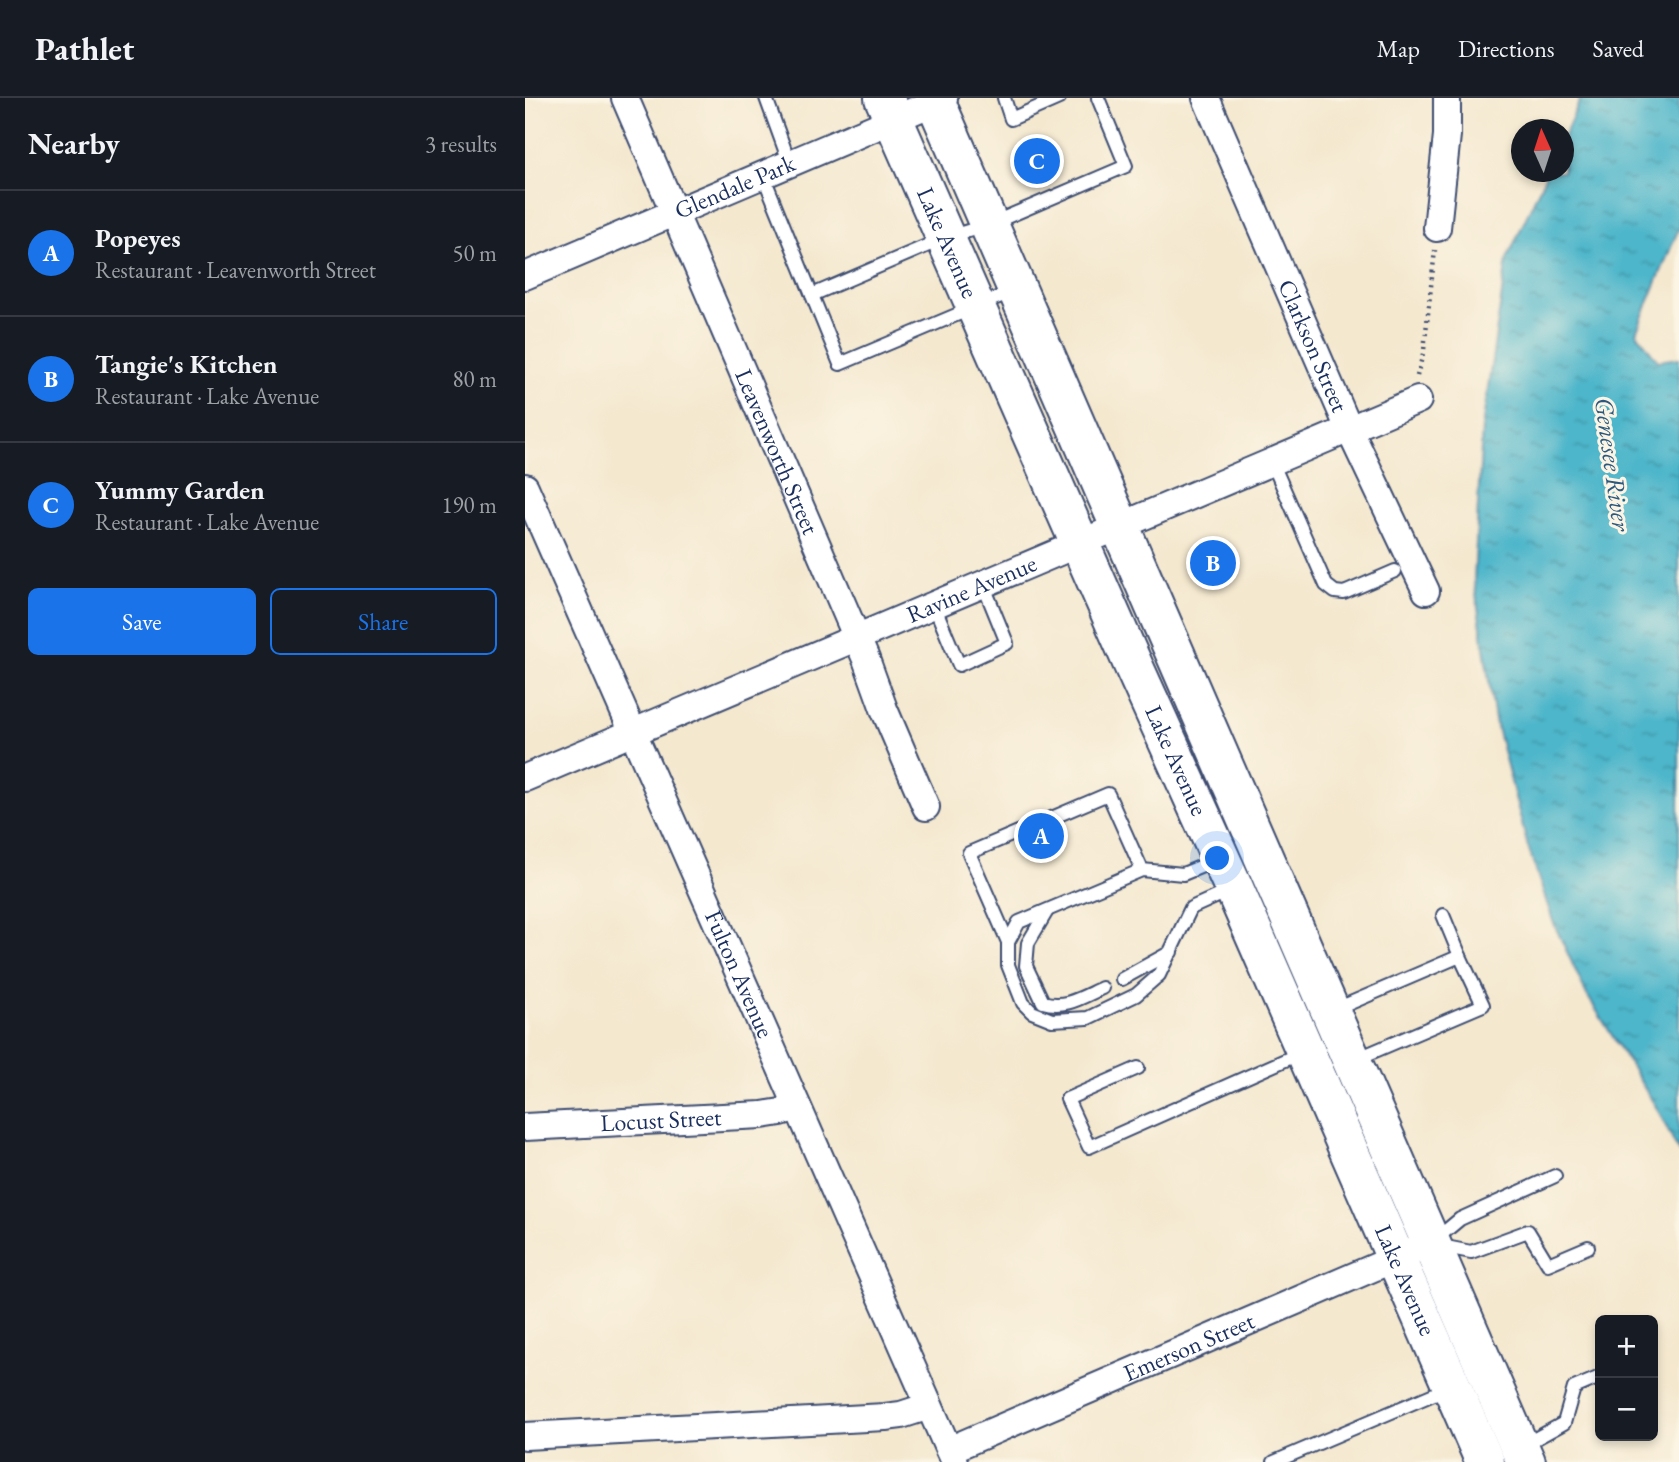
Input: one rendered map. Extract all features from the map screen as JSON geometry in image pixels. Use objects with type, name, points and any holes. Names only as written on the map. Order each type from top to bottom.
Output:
[{"type":"main road","name":"Lake Avenue","points":[[938,99],[988,225],[1121,526],[1245,866]]},
{"type":"main road","name":"Lake Avenue","points":[[889,109],[1079,543],[1245,866],[1413,1251],[1507,1456]]},
{"type":"main road","name":"Lake Avenue","points":[[1413,1251],[1452,1387],[1507,1456]]},
{"type":"street","name":"Leavenworth Street","points":[[625,98],[857,637],[926,807]]},
{"type":"street","name":"Clarkson Street","points":[[1206,98],[1349,429],[1426,591]]},
{"type":"street","points":[[1436,239],[1447,135],[1447,98]]},
{"type":"street","name":"Glendale Park","points":[[525,276],[790,164],[889,109],[938,99]]},
{"type":"street","name":"Ravine Avenue","points":[[525,778],[1418,400]]},
{"type":"street","name":"Fulton Avenue","points":[[525,487],[951,1456]]},
{"type":"street","name":"Locust Street","points":[[525,1127],[762,1115],[797,1107]]},
{"type":"street","name":"Emerson Street","points":[[951,1456],[1413,1251]]},
{"type":"street","points":[[525,1436],[885,1418],[929,1406]]},
{"type":"lane","points":[[766,98],[790,164]]},
{"type":"lane","points":[[1004,98],[1011,119],[1059,98]]},
{"type":"lane","points":[[812,295],[945,238],[988,225],[1126,166],[1098,98]]},
{"type":"lane","points":[[763,175],[840,364],[1017,289]]},
{"type":"lane","points":[[1272,462],[1326,585],[1335,592],[1344,593],[1395,571]]},
{"type":"lane","points":[[934,605],[959,665],[1007,643],[983,584]]},
{"type":"lane","points":[[1142,870],[1108,794],[969,853],[1007,942],[1008,964],[1023,1003],[1032,1012],[1052,1020],[1088,1018],[1136,995],[1159,975],[1191,908],[1245,866]]},
{"type":"lane","points":[[1007,942],[1019,922],[1142,870],[1183,874],[1245,866]]},
{"type":"lane","points":[[1047,910],[1028,943],[1026,966],[1044,1002],[1056,1006],[1072,1002],[1102,988]]},
{"type":"lane","points":[[1323,1043],[1483,1005],[1443,915]]},
{"type":"lane","points":[[1122,979],[1172,952]]},
{"type":"lane","points":[[1138,1068],[1067,1099],[1089,1147],[1323,1043],[1460,956]]},
{"type":"lane","points":[[1413,1251],[1460,1219],[1555,1176]]},
{"type":"lane","points":[[1413,1251],[1471,1252],[1528,1231],[1548,1264],[1588,1247]]},
{"type":"lane","points":[[1507,1456],[1564,1423],[1574,1388],[1598,1378]]},
{"type":"lane","points":[[1274,1462],[1452,1387]]},
{"type":"path","points":[[1418,400],[1416,381],[1424,350],[1436,239]]},
{"type":"water","name":"Genesee River","points":[[1581,98],[1679,98],[1679,228],[1636,332],[1658,361],[1679,358],[1679,1153],[1658,1110],[1587,995],[1554,924],[1528,847],[1495,720],[1474,581],[1482,428],[1507,259],[1542,182],[1574,182],[1574,119],[1572,119]]},
{"type":"place","name":"Yummy Garden","points":[[1037,161]]},
{"type":"place","name":"Tangie's Kitchen","points":[[1213,563]]},
{"type":"place","name":"Popeyes","points":[[1041,836]]}]
